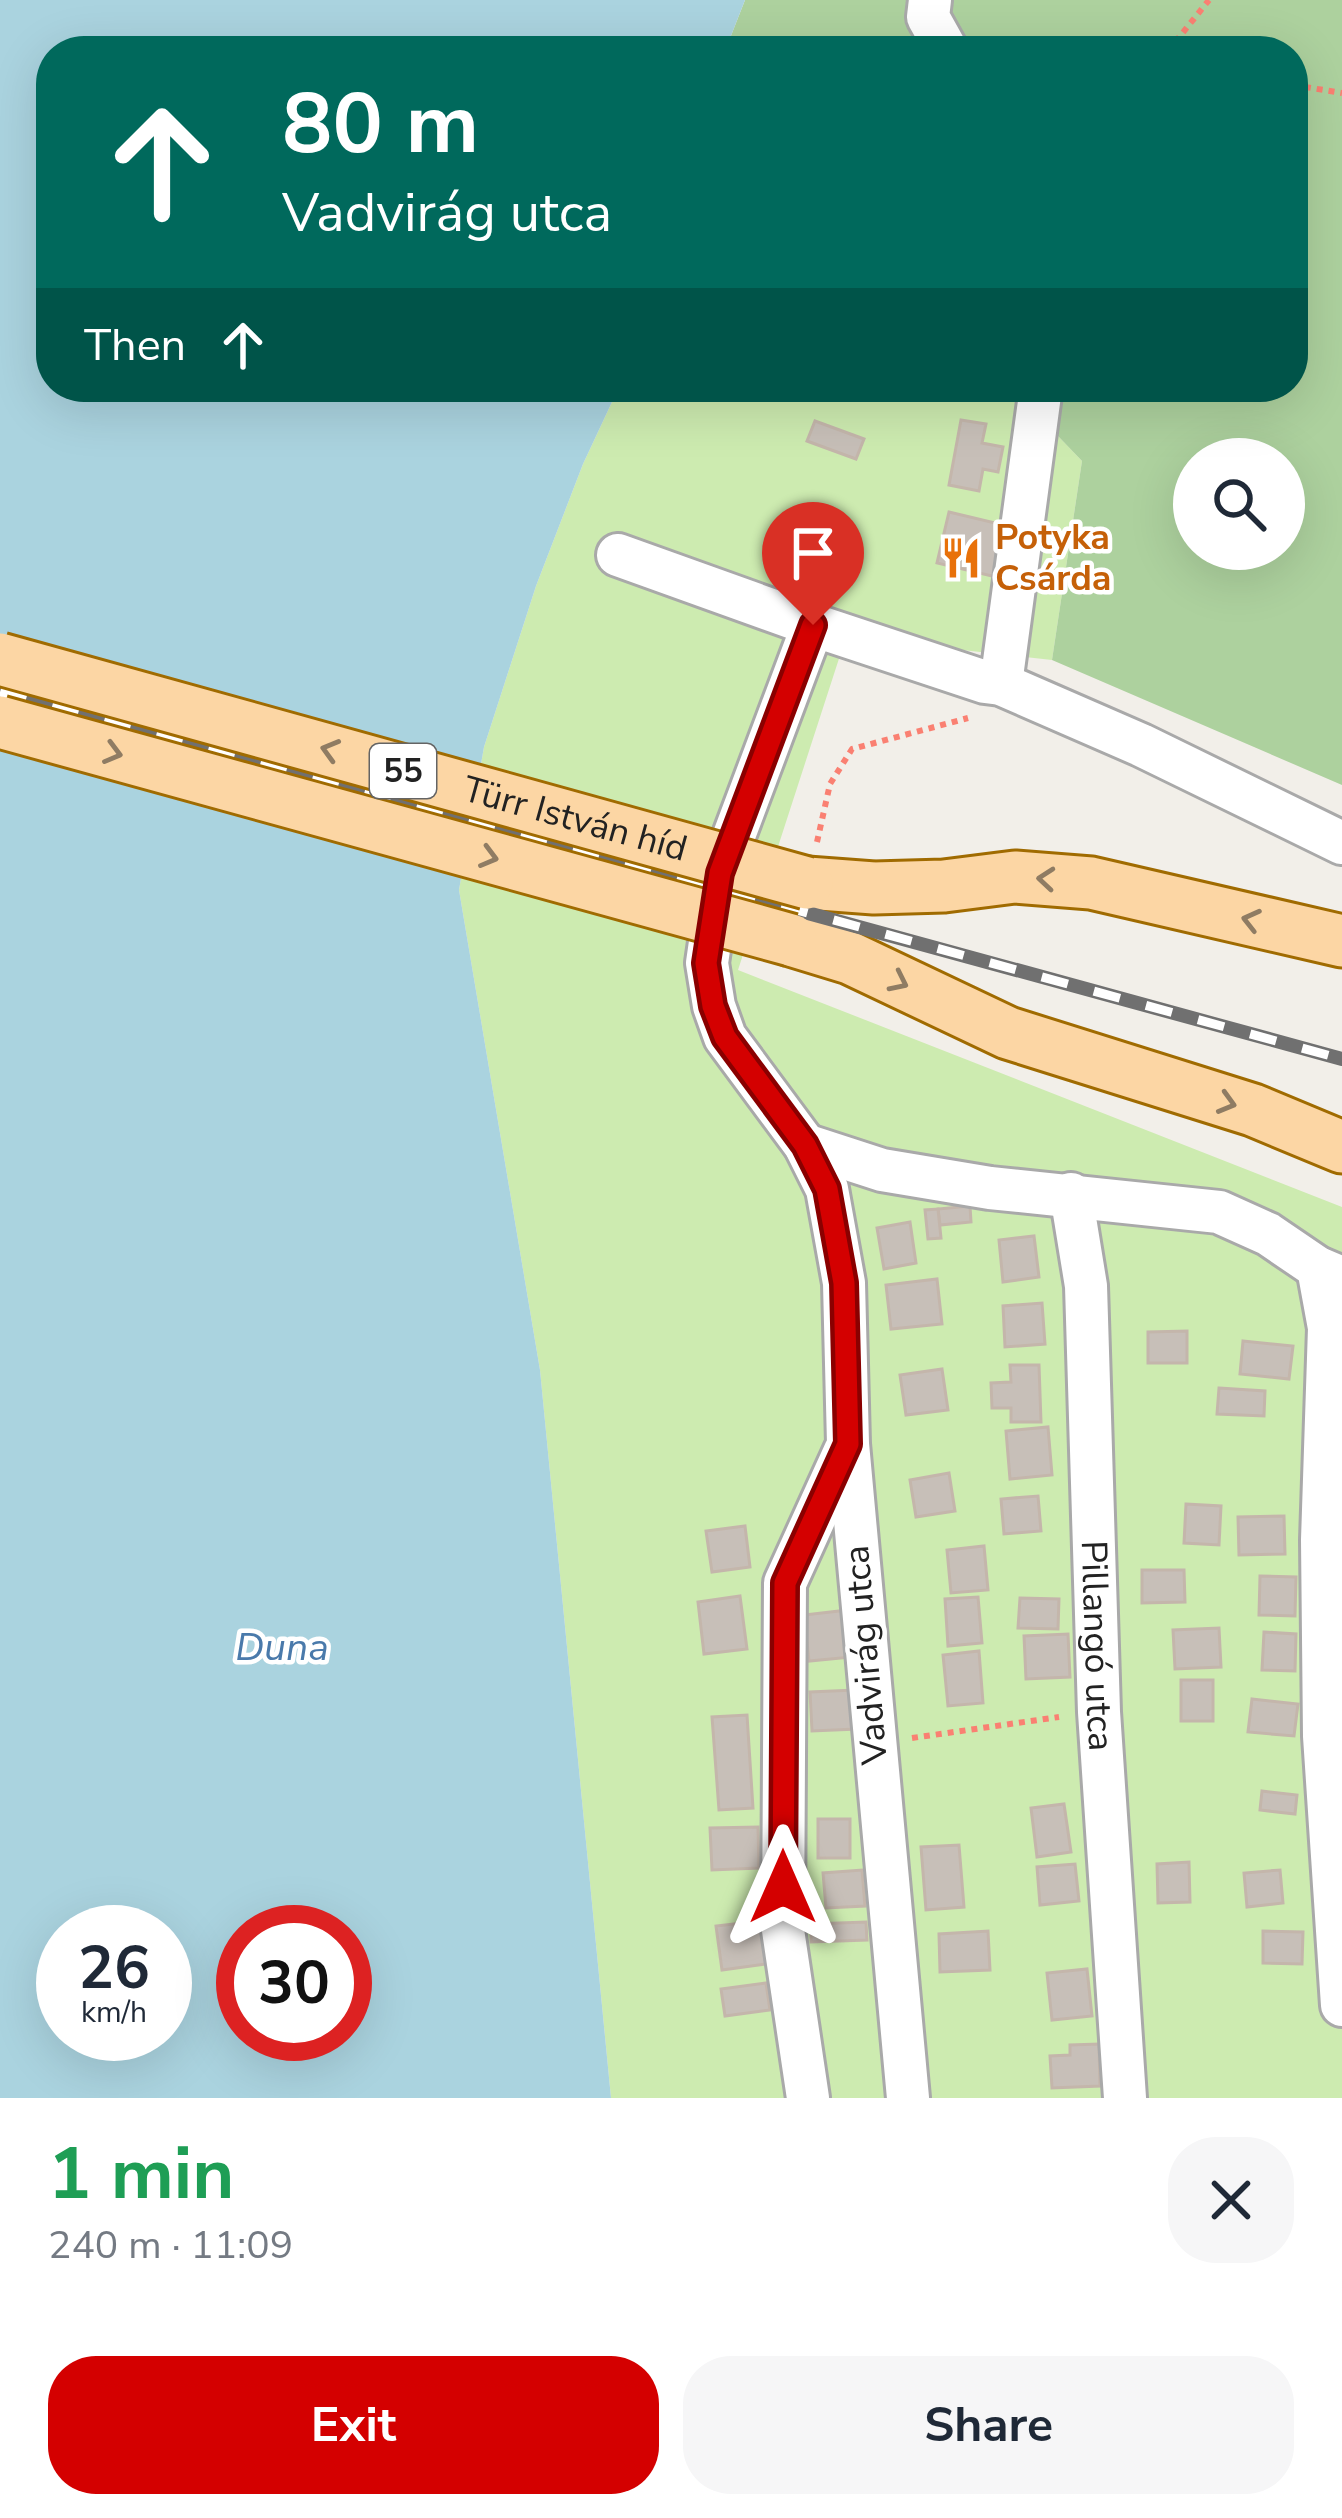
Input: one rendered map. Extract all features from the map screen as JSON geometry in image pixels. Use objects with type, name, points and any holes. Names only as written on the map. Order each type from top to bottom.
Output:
[{"type":"main road","name":"Türr István híd","points":[[0,659],[897,888],[1015,877],[1091,883],[1342,941]]},
{"type":"main road","name":"Türr István híd","points":[[0,722],[850,958],[1008,1034],[1253,1110],[1342,1147]]},
{"type":"street","points":[[930,0],[928,17],[939,36]]},
{"type":"street","points":[[1001,684],[1038,402]]},
{"type":"street","points":[[617,554],[813,625],[1001,684],[1141,745],[1342,843]]},
{"type":"street","name":"Vadvirág utca","points":[[813,625],[720,873],[706,963],[713,1006],[725,1037],[805,1145],[827,1189],[844,1283],[848,1444],[908,2098]]},
{"type":"street","points":[[805,1145],[882,1170],[990,1188],[1219,1212],[1268,1234],[1330,1273],[1322,1540],[1333,1684],[1324,1736],[1342,2005]]},
{"type":"street","name":"Pillangó utca","points":[[1071,1194],[1086,1286],[1099,1712],[1125,2098]]},
{"type":"street","points":[[808,2098],[783,1930],[785,1583],[848,1444]]},
{"type":"path","points":[[1180,36],[1209,0]]},
{"type":"path","points":[[1308,87],[1342,93]]},
{"type":"path","points":[[811,867],[830,784],[852,749],[969,718],[1001,684]]},
{"type":"path","points":[[873,1744],[1099,1712]]},
{"type":"green space","points":[[745,0],[1342,0],[1342,785],[1052,660],[1082,461],[1025,402],[1308,402],[1308,36],[731,36]]},
{"type":"green space","points":[[612,402],[1025,402],[1082,461],[1052,660],[846,637],[738,970],[1342,1207],[1342,2098],[611,2098],[540,1370],[459,890],[484,747],[536,586]]},
{"type":"water","name":"Duna","points":[[0,0],[745,0],[731,36],[36,36],[36,402],[612,402],[536,586],[484,747],[459,890],[540,1370],[611,2098],[0,2098]]},
{"type":"building","points":[[961,420],[986,424],[982,443],[1003,447],[998,472],[983,469],[979,491],[949,485]]},
{"type":"building","points":[[815,421],[864,439],[856,459],[807,441]]},
{"type":"building","points":[[949,512],[1008,526],[996,577],[937,563]]},
{"type":"building","points":[[970,1206],[971,1222],[940,1225],[938,1209]]},
{"type":"building","points":[[938,1209],[941,1238],[928,1239],[925,1210]]},
{"type":"building","points":[[910,1222],[916,1263],[884,1269],[877,1228]]},
{"type":"building","points":[[1034,1236],[1039,1277],[1003,1282],[999,1240]]},
{"type":"building","points":[[937,1279],[942,1324],[891,1329],[886,1285]]},
{"type":"building","points":[[1042,1303],[1045,1344],[1005,1347],[1003,1306]]},
{"type":"building","points":[[1187,1331],[1187,1363],[1148,1363],[1148,1332]]},
{"type":"building","points":[[1243,1341],[1293,1346],[1289,1379],[1240,1374]]},
{"type":"building","points":[[1010,1365],[1039,1365],[1041,1422],[1011,1422],[1011,1408],[992,1408],[991,1383],[1011,1382]]},
{"type":"building","points":[[942,1369],[948,1410],[906,1415],[900,1375]]},
{"type":"building","points":[[1219,1388],[1265,1391],[1264,1416],[1217,1414]]},
{"type":"building","points":[[1048,1427],[1052,1475],[1010,1479],[1006,1431]]},
{"type":"building","points":[[949,1473],[955,1511],[916,1517],[910,1480]]},
{"type":"building","points":[[1038,1496],[1041,1531],[1004,1534],[1001,1499]]},
{"type":"building","points":[[1186,1504],[1221,1506],[1219,1545],[1184,1543]]},
{"type":"building","points":[[1284,1516],[1285,1554],[1239,1555],[1238,1517]]},
{"type":"building","points":[[745,1526],[750,1567],[712,1572],[706,1531]]},
{"type":"building","points":[[984,1546],[988,1590],[951,1593],[947,1550]]},
{"type":"building","points":[[1142,1570],[1184,1570],[1185,1602],[1142,1603]]},
{"type":"building","points":[[1260,1576],[1296,1577],[1295,1616],[1259,1615]]},
{"type":"building","points":[[740,1596],[747,1649],[704,1654],[698,1602]]},
{"type":"building","points":[[978,1597],[982,1643],[948,1646],[945,1599]]},
{"type":"building","points":[[1020,1598],[1059,1599],[1058,1629],[1018,1628]]},
{"type":"building","points":[[848,1610],[852,1657],[809,1661],[804,1615]]},
{"type":"building","points":[[1219,1628],[1221,1667],[1175,1669],[1173,1630]]},
{"type":"building","points":[[1264,1632],[1296,1634],[1295,1671],[1262,1670]]},
{"type":"building","points":[[1068,1634],[1070,1677],[1026,1679],[1024,1636]]},
{"type":"building","points":[[979,1651],[983,1703],[948,1706],[943,1655]]},
{"type":"building","points":[[1181,1680],[1213,1680],[1213,1721],[1181,1721]]},
{"type":"building","points":[[855,1690],[857,1729],[812,1731],[810,1692]]},
{"type":"building","points":[[1252,1699],[1298,1704],[1294,1736],[1248,1732]]},
{"type":"building","points":[[747,1715],[753,1808],[719,1810],[712,1717]]},
{"type":"building","points":[[1262,1791],[1297,1795],[1295,1814],[1260,1810]]},
{"type":"building","points":[[1064,1804],[1071,1852],[1037,1857],[1031,1808]]},
{"type":"building","points":[[818,1819],[850,1819],[850,1858],[818,1858]]},
{"type":"building","points":[[758,1827],[759,1868],[712,1870],[710,1828]]},
{"type":"building","points":[[959,1845],[964,1907],[926,1910],[921,1847]]},
{"type":"building","points":[[1189,1862],[1190,1902],[1158,1903],[1157,1864]]},
{"type":"building","points":[[1075,1864],[1079,1901],[1040,1905],[1037,1867]]},
{"type":"building","points":[[862,1870],[865,1906],[826,1908],[823,1873]]},
{"type":"building","points":[[1280,1870],[1283,1903],[1247,1907],[1244,1873]]},
{"type":"building","points":[[760,1921],[766,1964],[722,1970],[716,1926]]},
{"type":"building","points":[[866,1922],[867,1940],[811,1942],[811,1924]]},
{"type":"building","points":[[988,1931],[990,1970],[940,1972],[939,1934]]},
{"type":"building","points":[[1263,1931],[1303,1932],[1302,1964],[1263,1963]]},
{"type":"building","points":[[1087,1969],[1092,2016],[1052,2020],[1047,1973]]},
{"type":"building","points":[[766,1983],[770,2010],[725,2016],[721,1989]]},
{"type":"building","points":[[1099,2044],[1100,2086],[1052,2088],[1050,2056],[1070,2055],[1070,2045]]},
{"type":"railway","points":[[0,692],[1342,1059]]},
{"type":"place","name":"Potyka Csárda","points":[[961,558]]},
{"type":"route","points":[[783,1887],[785,1583],[848,1444],[844,1283],[827,1189],[805,1145],[725,1037],[713,1006],[706,963],[720,873],[813,625]]}]
